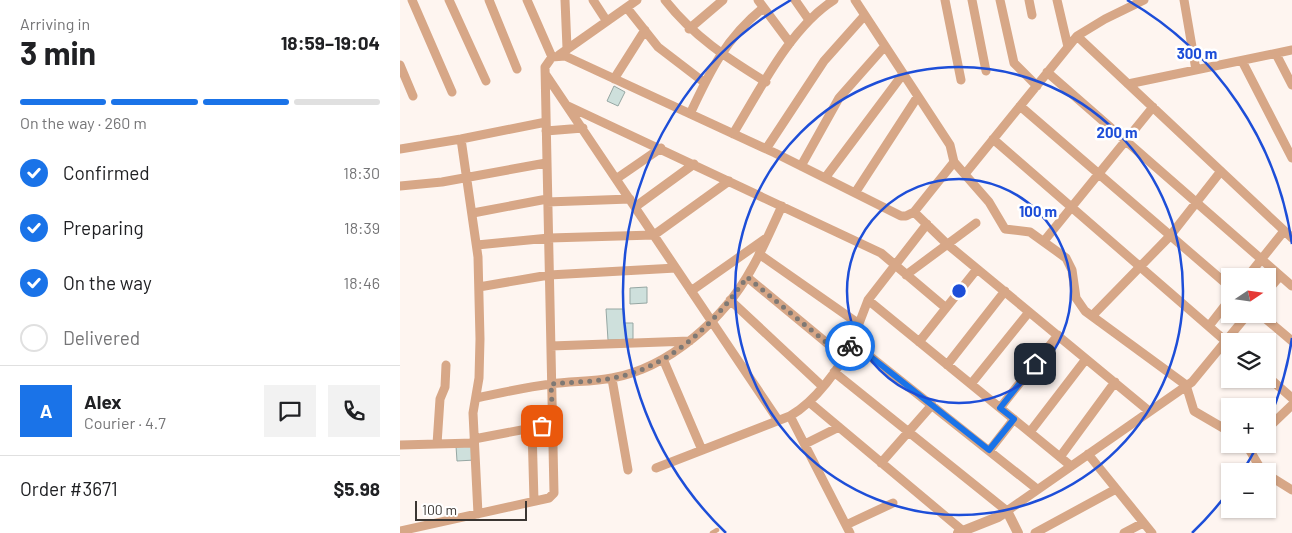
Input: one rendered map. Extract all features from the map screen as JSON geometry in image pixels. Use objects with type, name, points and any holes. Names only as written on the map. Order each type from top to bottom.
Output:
[{"type":"street","points":[[412,0],[452,92]]},
{"type":"street","points":[[449,0],[486,81]]},
{"type":"street","points":[[489,0],[517,69]]},
{"type":"street","points":[[527,0],[556,56],[614,79],[766,149],[901,216],[914,212],[954,162]]},
{"type":"street","points":[[565,0],[567,48]]},
{"type":"street","points":[[593,0],[606,20]]},
{"type":"street","points":[[618,0],[671,58],[705,83]]},
{"type":"street","points":[[400,531],[549,498],[554,494],[545,67],[556,56],[637,0]]},
{"type":"street","points":[[665,0],[690,29],[721,54],[766,82]]},
{"type":"street","points":[[690,29],[723,0]]},
{"type":"street","points":[[795,0],[810,20]]},
{"type":"street","points":[[733,134],[790,44],[810,20],[834,0]]},
{"type":"street","points":[[855,0],[950,145],[954,162],[989,202],[1005,229],[1027,231],[1066,258],[1072,270],[1076,298],[1080,305],[1092,316],[1186,385],[1194,411],[1221,427]]},
{"type":"street","points":[[945,0],[961,80]]},
{"type":"street","points":[[972,0],[986,70]]},
{"type":"street","points":[[1000,0],[1014,63],[1037,86]]},
{"type":"street","points":[[1029,0],[1032,15]]},
{"type":"street","points":[[1057,0],[1068,47]]},
{"type":"street","points":[[965,174],[1077,36],[1105,19],[1144,0]]},
{"type":"street","points":[[1184,0],[1196,70]]},
{"type":"street","points":[[690,114],[705,83],[735,32],[761,4],[790,44]]},
{"type":"street","points":[[766,149],[824,61],[865,15]]},
{"type":"street","points":[[614,79],[645,30]]},
{"type":"street","points":[[1077,36],[1292,238]]},
{"type":"street","points":[[800,166],[840,98],[885,46]]},
{"type":"street","points":[[1128,84],[1292,50]]},
{"type":"street","points":[[1276,54],[1292,85]]},
{"type":"street","points":[[1242,60],[1292,158]]},
{"type":"street","points":[[400,65],[413,96]]},
{"type":"street","points":[[1048,72],[1292,286]]},
{"type":"street","points":[[825,178],[903,74]]},
{"type":"street","points":[[546,75],[778,420]]},
{"type":"street","points":[[855,193],[918,96]]},
{"type":"street","points":[[568,106],[661,148],[881,253],[946,308]]},
{"type":"street","points":[[1020,106],[1221,280]]},
{"type":"street","points":[[1044,241],[1153,107]]},
{"type":"street","points":[[400,149],[546,126],[583,128]]},
{"type":"street","points":[[461,139],[477,246],[479,287],[480,339],[474,441],[478,514]]},
{"type":"street","points":[[993,140],[1221,337]]},
{"type":"street","points":[[616,179],[661,148]]},
{"type":"street","points":[[400,186],[546,162]]},
{"type":"street","points":[[635,207],[694,164]]},
{"type":"street","points":[[1092,316],[1170,236],[1221,171]]},
{"type":"street","points":[[477,246],[549,238],[654,235],[729,181]]},
{"type":"street","points":[[473,214],[547,200],[630,199]]},
{"type":"street","points":[[476,398],[551,384],[612,379],[663,359],[691,341],[730,300],[747,277],[782,206]]},
{"type":"street","points":[[914,212],[947,244],[1149,411]]},
{"type":"street","points":[[906,275],[976,223]]},
{"type":"street","points":[[656,468],[790,416],[804,408],[845,358],[868,300],[927,224]]},
{"type":"street","points":[[1254,268],[1284,231]]},
{"type":"street","points":[[691,291],[765,239]]},
{"type":"street","points":[[759,254],[859,324]]},
{"type":"street","points":[[479,287],[549,275],[676,268]]},
{"type":"street","points":[[919,342],[977,268]]},
{"type":"street","points":[[1276,281],[1280,276]]},
{"type":"street","points":[[747,277],[845,358]]},
{"type":"street","points":[[947,364],[1005,291]]},
{"type":"street","points":[[730,300],[822,386]]},
{"type":"street","points":[[868,300],[1071,466]]},
{"type":"street","points":[[1209,326],[1221,311]]},
{"type":"street","points":[[971,384],[1029,312]]},
{"type":"street","points":[[1271,323],[1292,341]]},
{"type":"street","points":[[1000,408],[1058,335]]},
{"type":"street","points":[[551,346],[691,341]]},
{"type":"street","points":[[852,342],[1037,489]]},
{"type":"street","points":[[809,402],[961,532],[998,517],[1071,466],[1186,385],[1221,350]]},
{"type":"street","points":[[663,359],[702,450]]},
{"type":"street","points":[[1030,432],[1086,359]]},
{"type":"street","points":[[437,444],[440,399],[445,387],[446,366]]},
{"type":"street","points":[[834,372],[1006,511],[1018,533]]},
{"type":"street","points":[[612,379],[628,470]]},
{"type":"street","points":[[1060,457],[1115,382]]},
{"type":"street","points":[[1276,384],[1292,398]]},
{"type":"street","points":[[881,462],[932,405]]},
{"type":"street","points":[[1276,420],[1292,405]]},
{"type":"street","points":[[790,416],[848,529],[893,503]]},
{"type":"street","points":[[989,450],[1014,419]]},
{"type":"street","points":[[400,445],[474,441],[553,424]]},
{"type":"street","points":[[805,444],[839,427]]},
{"type":"street","points":[[532,428],[534,501]]},
{"type":"street","points":[[1088,454],[1152,533]]},
{"type":"street","points":[[1276,480],[1291,488]]},
{"type":"street","points":[[1035,533],[1116,489]]},
{"type":"street","points":[[1124,533],[1143,522]]},
{"type":"building","points":[[614,86],[625,92],[618,106],[607,101]]},
{"type":"building","points":[[647,287],[647,303],[630,304],[630,288]]},
{"type":"building","points":[[606,309],[623,309],[624,323],[633,323],[633,339],[608,340]]},
{"type":"building","points":[[549,427],[550,443],[534,445],[532,429]]},
{"type":"building","points":[[473,444],[475,460],[457,461],[456,446]]},
{"type":"way so far","points":[[542,426],[553,424],[551,384],[612,379],[663,359],[697,336],[726,305],[747,277],[845,358],[850,346]]},
{"type":"route","points":[[850,346],[852,342],[989,450],[1014,419],[1000,408],[1035,364]]}]
